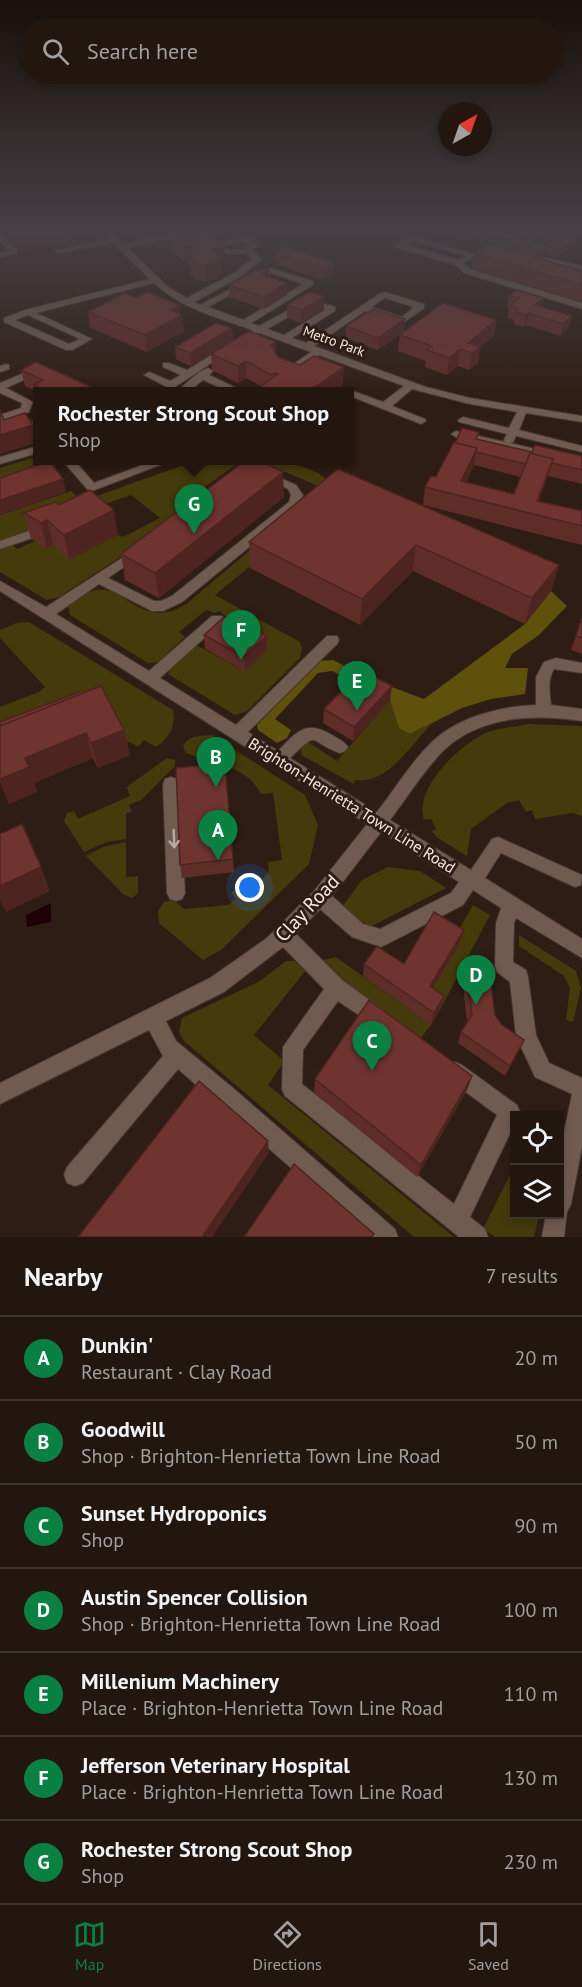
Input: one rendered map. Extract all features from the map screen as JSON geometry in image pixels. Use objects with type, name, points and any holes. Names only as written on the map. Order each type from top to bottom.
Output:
[{"type":"street","points":[[28,312],[87,339],[69,348],[7,320],[28,312],[124,288]]},
{"type":"street","name":"Metro Park","points":[[164,288],[173,295],[200,308],[411,385],[470,401],[582,419]]},
{"type":"street","points":[[187,302],[216,288]]},
{"type":"street","points":[[200,308],[237,288]]},
{"type":"street","points":[[288,288],[298,291]]},
{"type":"street","points":[[244,324],[303,288]]},
{"type":"street","points":[[522,288],[582,306]]},
{"type":"street","points":[[307,347],[364,308],[385,295],[421,306],[403,320],[364,308]]},
{"type":"street","points":[[250,340],[309,302],[332,309],[285,339]]},
{"type":"street","points":[[149,375],[171,385],[238,342]]},
{"type":"street","points":[[289,371],[318,351]]},
{"type":"street","points":[[187,387],[233,354]]},
{"type":"street","points":[[166,365],[188,374]]},
{"type":"street","points":[[0,388],[29,374]]},
{"type":"street","points":[[201,375],[229,387]]},
{"type":"street","points":[[384,406],[411,385]]},
{"type":"street","points":[[0,388],[28,402],[25,410],[0,419]]},
{"type":"street","points":[[354,394],[421,421]]},
{"type":"street","points":[[506,445],[522,409]]},
{"type":"street","points":[[13,414],[33,426]]},
{"type":"street","points":[[463,420],[582,449]]},
{"type":"street","points":[[456,434],[582,463]]},
{"type":"street","points":[[0,461],[33,451]]},
{"type":"street","points":[[66,465],[92,488],[154,465]]},
{"type":"street","points":[[98,578],[152,606],[163,606],[177,599],[294,504],[297,495],[292,487],[260,472]]},
{"type":"street","points":[[0,545],[56,525]]},
{"type":"street","points":[[46,614],[151,543]]},
{"type":"street","name":"Brighton-Henrietta Town Line Road","points":[[0,585],[582,949]]},
{"type":"street","points":[[149,679],[217,619]]},
{"type":"street","points":[[237,733],[332,640]]},
{"type":"street","points":[[544,712],[542,679],[545,668],[550,663],[561,662],[582,668]]},
{"type":"street","name":"Clay Road","points":[[0,1094],[217,985],[273,944],[320,897],[438,746],[457,731],[498,714],[520,710],[582,715]]},
{"type":"street","points":[[279,759],[305,734],[316,733],[340,747]]},
{"type":"street","points":[[171,784],[176,893]]},
{"type":"street","points":[[320,897],[358,931],[381,938],[457,899],[498,844],[575,879]]},
{"type":"street","points":[[511,906],[505,923],[504,966],[519,977],[526,1036],[542,1070],[582,1088]]},
{"type":"street","points":[[283,934],[336,988],[398,1031]]},
{"type":"street","points":[[336,988],[293,1047],[292,1089],[477,1237]]},
{"type":"street","points":[[153,1017],[169,1048],[387,1237]]},
{"type":"street","points":[[75,1175],[177,1055]]},
{"type":"street","points":[[435,1058],[510,1112],[457,1221]]},
{"type":"street","points":[[564,1184],[582,1093]]},
{"type":"street","points":[[553,1237],[556,1219]]},
{"type":"shaded area","points":[[33,458],[33,465],[44,465],[0,479],[0,468]]},
{"type":"shaded area","points":[[184,465],[235,465],[176,508],[183,511],[137,546],[59,597],[47,600],[0,572],[0,547],[10,543],[17,549],[35,541],[53,545],[118,535],[123,537],[160,518],[131,495],[0,541],[0,515],[71,491],[77,497],[90,493],[94,497]]},
{"type":"shaded area","points":[[269,465],[295,465],[307,468],[329,482],[337,495],[215,595],[300,642],[302,649],[300,658],[247,711],[235,715],[168,674],[171,668],[196,645],[245,671],[267,650],[225,619],[227,617],[219,611],[215,613],[206,610],[179,632],[185,637],[158,662],[148,663],[70,615],[68,606],[85,594],[98,590],[110,591],[153,612],[170,611],[185,605],[319,492],[318,486]]},
{"type":"shaded area","points":[[551,591],[567,606],[539,635],[512,654],[505,668],[528,668],[525,694],[491,699],[462,708],[410,734],[399,728],[390,699],[332,671],[318,673],[275,719],[291,730],[287,738],[277,743],[258,730],[257,725],[319,661],[333,660],[373,680],[424,699],[525,624]]},
{"type":"shaded area","points":[[29,622],[173,710],[173,726],[165,739],[156,747],[144,740],[138,747],[129,742],[124,744],[0,727],[0,707],[39,692],[45,687],[0,638],[0,630],[17,623]]},
{"type":"shaded area","points":[[390,700],[410,734],[433,723],[398,761],[378,776],[367,780],[355,780],[354,784],[301,755],[302,745],[308,742],[337,761]]},
{"type":"shaded area","points":[[529,724],[582,726],[582,816],[572,813],[535,819],[532,810],[526,812],[519,800],[507,803],[471,829],[467,856],[438,838],[431,831],[436,829],[431,819],[424,820],[423,808],[425,796],[439,771],[460,750],[485,733]]},
{"type":"shaded area","points":[[212,735],[305,795],[318,825],[309,864],[221,950],[203,960],[159,923],[158,911],[164,902],[174,900],[184,909],[228,905],[236,899],[231,893],[256,889],[269,870],[268,862],[282,860],[273,793],[261,794],[255,784],[238,771],[186,753],[183,747],[188,740]]},
{"type":"shaded area","points":[[167,758],[175,760],[175,766],[141,800],[129,805],[132,812],[126,813],[126,839],[107,842],[84,852],[64,821],[67,813],[74,811],[78,819],[130,796],[128,786]]},
{"type":"shaded area","points":[[126,842],[126,877],[138,876],[138,893],[132,898],[123,894],[86,856],[103,847]]},
{"type":"shaded area","points":[[388,867],[420,871],[446,888],[370,927],[342,907],[362,880]]},
{"type":"shaded area","points":[[51,903],[51,922],[27,927],[26,915]]},
{"type":"shaded area","points":[[473,905],[490,915],[441,1008],[427,998],[460,942],[454,938]]},
{"type":"shaded area","points":[[519,935],[576,971],[581,988],[573,1022],[566,1020],[570,988],[564,976],[519,946]]},
{"type":"shaded area","points":[[336,957],[431,1025],[419,1040],[316,962]]},
{"type":"shaded area","points":[[286,961],[294,961],[306,970],[254,1035],[284,1061],[268,1085],[454,1237],[414,1237],[183,1040],[179,1032],[182,1018],[260,981]]},
{"type":"shaded area","points":[[510,1175],[510,1219],[538,1219],[534,1237],[495,1237],[483,1229]]},
{"type":"building","points":[[237,288],[279,288],[264,297]]},
{"type":"building","points":[[517,290],[544,298],[535,305],[572,316],[563,324],[529,313],[526,315],[516,312],[517,308],[509,306],[519,298],[509,296]]},
{"type":"building","points":[[147,292],[180,305],[170,310],[182,315],[145,335],[88,312],[125,293],[136,298]]},
{"type":"building","points":[[310,292],[324,297],[302,310],[287,305]]},
{"type":"building","points":[[443,303],[496,320],[468,343],[480,347],[472,353],[460,349],[449,358],[427,350],[432,346],[400,335]]},
{"type":"building","points":[[373,309],[405,319],[378,338],[346,326]]},
{"type":"building","points":[[216,323],[232,328],[190,353],[175,347]]},
{"type":"building","points":[[249,331],[276,342],[271,345],[278,357],[300,365],[314,356],[344,367],[315,387],[260,387],[278,374],[271,375],[246,361],[238,366],[211,354]]},
{"type":"building","points":[[36,362],[91,387],[38,387],[34,385],[43,380],[21,370]]},
{"type":"building","points":[[0,411],[4,420],[25,413],[33,425],[0,435]]},
{"type":"building","points":[[462,428],[479,432],[476,439],[532,452],[535,445],[582,456],[582,470],[552,463],[553,459],[530,453],[526,464],[476,452],[477,448],[455,443]]},
{"type":"building","points":[[454,442],[477,448],[461,481],[514,494],[530,453],[553,459],[537,501],[582,511],[582,526],[425,487],[431,476],[436,477]]},
{"type":"building","points":[[38,465],[53,465],[63,479],[0,500],[0,478]]},
{"type":"building","points":[[239,465],[268,465],[283,472],[155,573],[121,554]]},
{"type":"building","points":[[338,469],[559,565],[532,598],[416,545],[362,599],[249,542]]},
{"type":"building","points":[[90,490],[114,510],[64,535],[47,520],[41,523],[24,513],[55,502],[59,505]]},
{"type":"building","points":[[224,617],[232,621],[235,619],[267,636],[244,657],[204,635]]},
{"type":"building","points":[[582,618],[582,638],[576,636]]},
{"type":"building","points":[[362,670],[392,686],[354,727],[324,709]]},
{"type":"building","points":[[101,686],[124,730],[91,743],[86,733],[25,758],[29,767],[0,779],[0,726]]},
{"type":"building","points":[[82,691],[83,693],[0,726],[0,722]]},
{"type":"building","points":[[225,763],[233,859],[180,865],[176,768]]},
{"type":"building","points":[[22,824],[41,867],[0,886],[0,834]]},
{"type":"building","points":[[434,912],[464,930],[430,986],[444,996],[434,1013],[364,964],[377,946],[404,964]]},
{"type":"building","points":[[466,963],[488,964],[495,1015],[501,1024],[524,1040],[510,1066],[461,1032],[472,1015]]},
{"type":"building","points":[[369,1000],[472,1076],[421,1165],[315,1079]]},
{"type":"building","points":[[199,1081],[268,1141],[202,1237],[78,1237]]},
{"type":"building","points":[[294,1164],[374,1234],[372,1237],[244,1237]]},
{"type":"place","name":"Rochester Strong Scout Shop","points":[[194,534]]},
{"type":"place","name":"Jefferson Veterinary Hospital","points":[[241,660]]},
{"type":"place","name":"Millenium Machinery","points":[[357,711]]},
{"type":"place","name":"Goodwill","points":[[216,787]]},
{"type":"place","name":"Dunkin'","points":[[218,860]]},
{"type":"place","name":"Austin Spencer Collision","points":[[476,1005]]},
{"type":"place","name":"Sunset Hydroponics","points":[[372,1071]]}]
